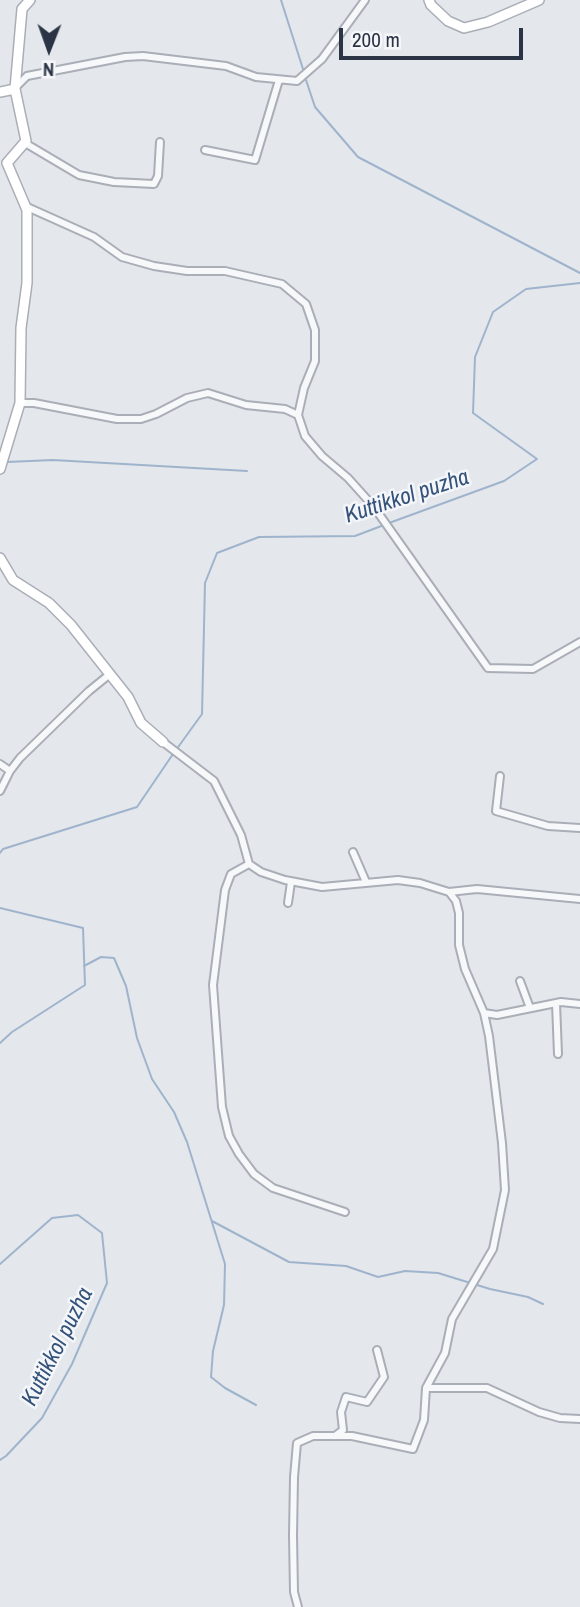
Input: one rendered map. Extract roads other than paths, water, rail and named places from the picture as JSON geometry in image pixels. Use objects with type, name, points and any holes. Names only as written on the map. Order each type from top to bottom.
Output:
[{"type":"street","points":[[30,0],[22,9],[15,89],[25,143],[79,174],[114,182],[154,184],[158,176],[160,142]]},
{"type":"street","points":[[0,92],[15,89],[27,76],[143,56],[226,66],[256,77],[298,82],[322,59],[365,0]]},
{"type":"street","points":[[429,0],[448,21],[464,28],[488,23],[540,0]]},
{"type":"street","points":[[205,150],[255,160],[279,80]]},
{"type":"street","points":[[0,469],[20,403],[21,328],[27,283],[25,206],[7,163],[25,143]]},
{"type":"street","points":[[25,206],[94,237],[122,257],[154,266],[187,271],[225,271],[282,284],[306,304],[315,330],[315,361],[304,388],[298,415],[305,436],[374,507],[488,668],[533,668],[580,642]]},
{"type":"street","points":[[20,403],[34,403],[117,419],[141,419],[187,398],[208,393],[246,405],[285,409],[298,415]]},
{"type":"street","points":[[0,558],[13,580],[49,603],[71,625],[128,697],[141,723],[214,781],[241,835],[249,864],[261,872],[291,882],[322,887],[398,880],[420,883],[449,892],[477,889],[580,899]]},
{"type":"street","points":[[0,792],[10,771],[89,691],[110,674]]},
{"type":"street","points":[[0,764],[10,771]]},
{"type":"street","points":[[500,776],[496,811],[548,826],[580,828]]},
{"type":"street","points":[[353,852],[366,882]]},
{"type":"street","points":[[249,864],[231,874],[225,890],[213,985],[222,1107],[229,1136],[254,1174],[273,1188],[345,1212]]},
{"type":"street","points":[[288,904],[291,882]]},
{"type":"street","points":[[298,1607],[294,1592],[293,1535],[293,1477],[297,1443],[313,1436],[352,1436],[412,1449],[424,1420],[426,1388],[445,1353],[452,1319],[493,1249],[505,1190],[489,1036],[484,1013],[465,969],[459,945],[459,913],[456,901],[449,892]]},
{"type":"street","points":[[520,981],[530,1008]]},
{"type":"street","points":[[484,1013],[497,1014],[556,1003],[580,1004]]},
{"type":"street","points":[[556,1003],[558,1054]]},
{"type":"street","points":[[335,1436],[343,1430],[341,1412],[346,1397],[367,1402],[384,1377],[377,1350]]},
{"type":"street","points":[[426,1388],[488,1388],[539,1412],[560,1418],[580,1419]]},
{"type":"waterway","points":[[281,0],[303,69]]},
{"type":"waterway","points":[[306,80],[315,107],[358,157],[580,273]]},
{"type":"waterway","name":"Kuttikkol puzha","points":[[389,523],[504,481],[537,459],[473,413],[475,357],[493,312],[526,289],[580,283]]},
{"type":"waterway","points":[[7,462],[53,460],[247,471]]},
{"type":"waterway","name":"Kuttikkol puzha","points":[[176,750],[202,714],[205,583],[217,553],[259,537],[355,536],[384,525]]},
{"type":"waterway","name":"Kuttikkol puzha","points":[[0,853],[3,849],[137,807],[173,754]]},
{"type":"waterway","name":"Kuttikkol puzha","points":[[0,908],[83,928],[85,985],[12,1032],[0,1043]]},
{"type":"waterway","points":[[84,966],[101,957],[114,958],[126,986],[137,1038],[152,1079],[174,1112],[187,1142],[225,1264],[224,1305],[213,1351],[211,1377],[256,1405]]},
{"type":"waterway","name":"Kuttikkol puzha","points":[[0,1264],[52,1218],[78,1215],[102,1233],[107,1283],[72,1364],[42,1418],[0,1460]]},
{"type":"waterway","points":[[212,1221],[289,1262],[346,1266],[378,1277],[405,1271],[438,1273],[528,1297],[543,1304]]}]
